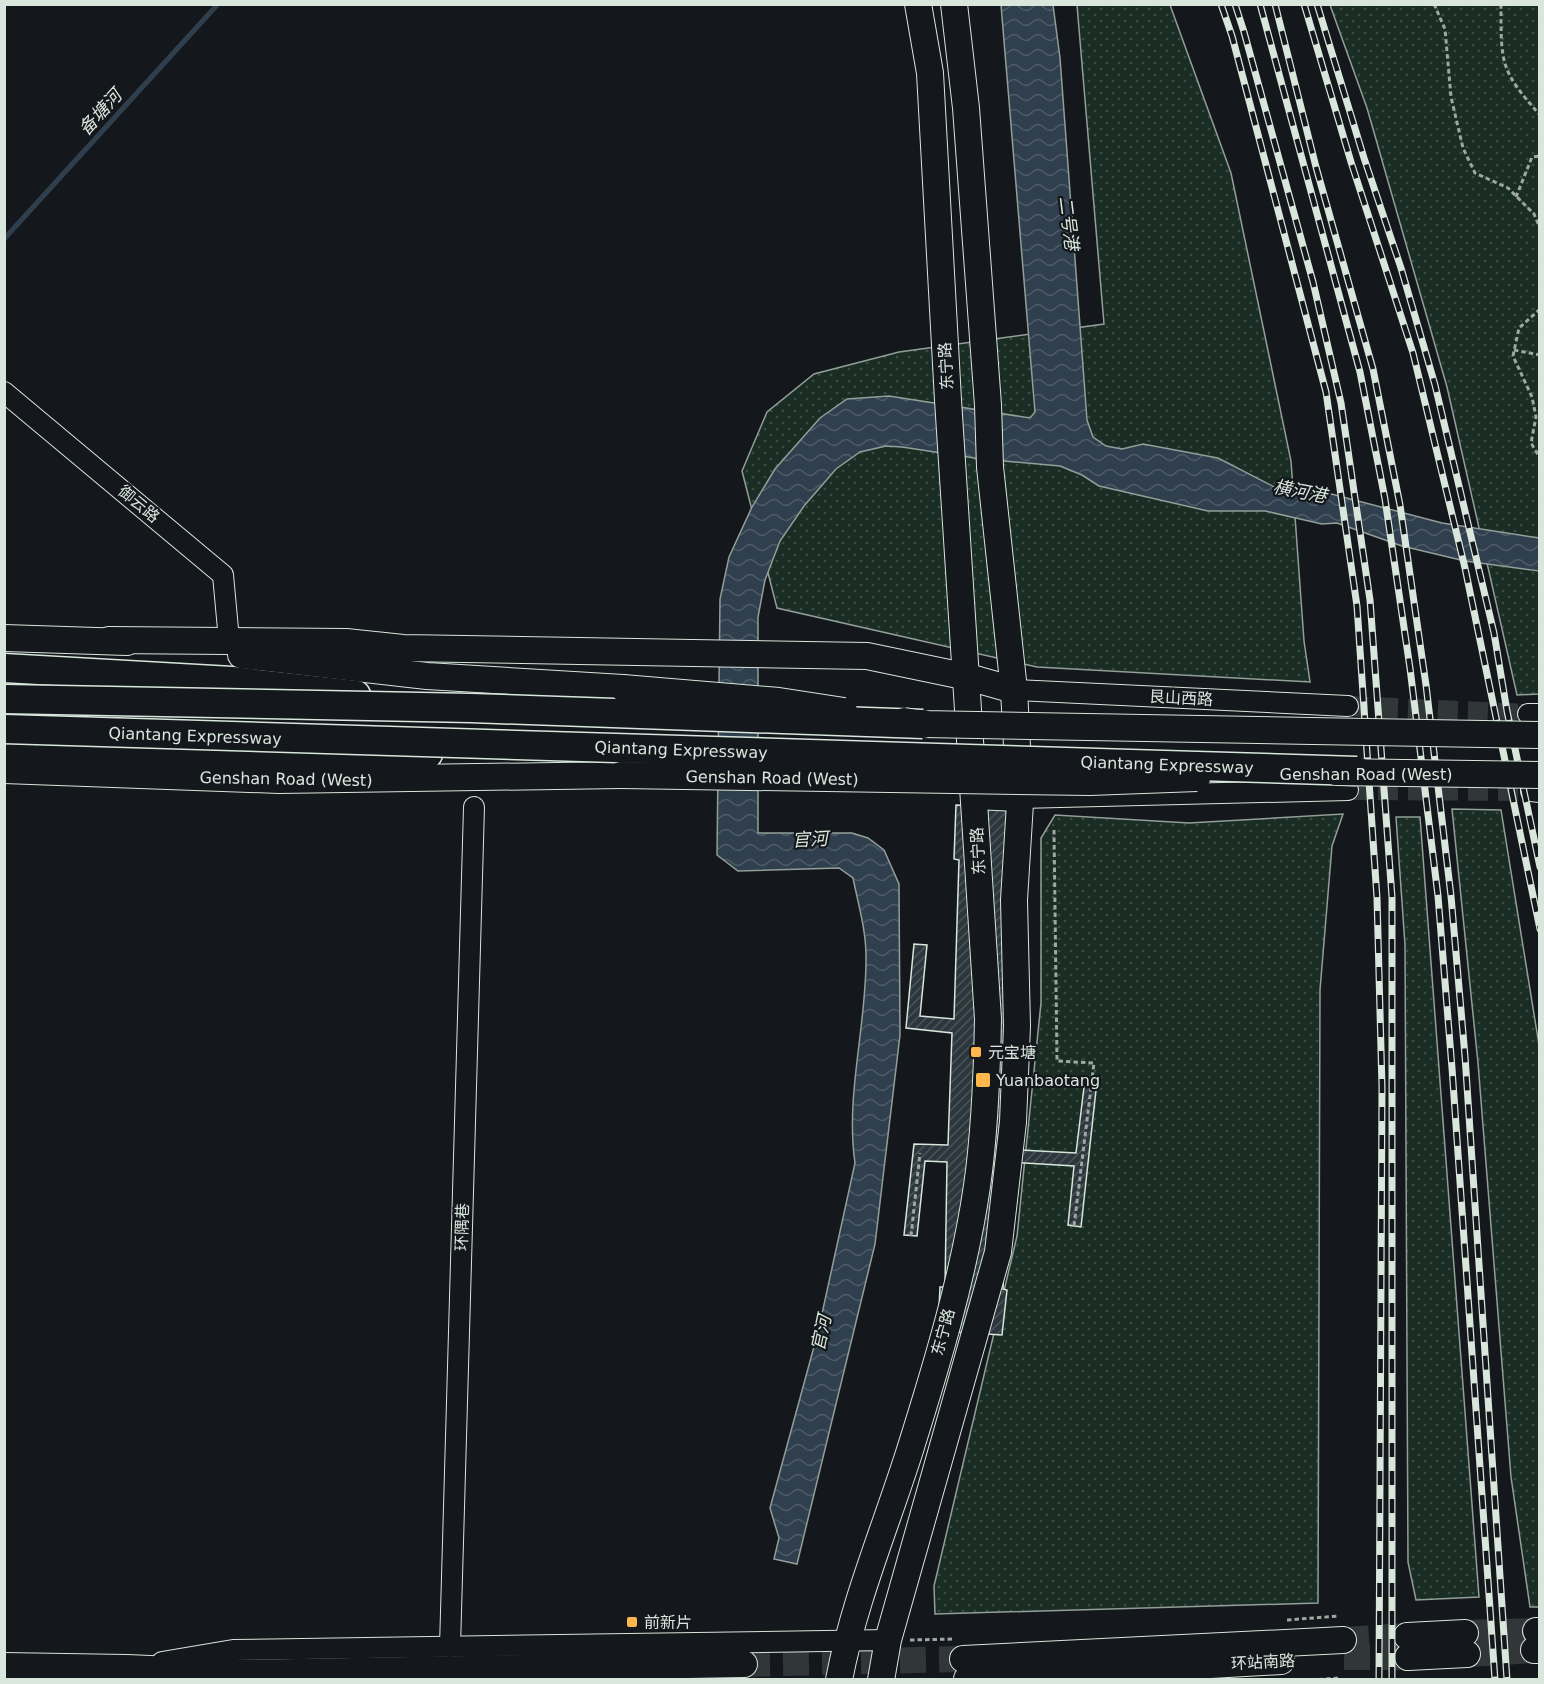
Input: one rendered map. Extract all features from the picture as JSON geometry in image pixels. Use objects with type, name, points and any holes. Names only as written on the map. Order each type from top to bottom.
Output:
[{"type":"highway","points":[[4,668],[232,681],[471,708]]},
{"type":"highway","name":"Qiantang Expressway","points":[[4,699],[471,708],[923,724]]},
{"type":"highway","name":"Qiantang Expressway","points":[[4,729],[593,747],[1353,781]]},
{"type":"highway","points":[[4,754],[325,758],[593,747]]},
{"type":"main road","name":"东宁路","points":[[839,1680],[846,1642],[911,1448],[965,1255],[977,1185],[985,1101],[988,1018],[968,677],[948,400],[930,73],[918,4]]},
{"type":"main road","name":"东宁路","points":[[881,1680],[888,1640],[998,1252],[1014,1111],[1017,1026],[1014,900],[1020,798],[1014,690],[990,466],[988,405],[966,108],[954,4]]},
{"type":"main road","points":[[4,638],[346,642],[403,648],[867,656],[968,677],[1014,690]]},
{"type":"main road","points":[[110,640],[427,676],[623,688],[779,701],[923,724],[1536,721]]},
{"type":"main road","name":"Genshan Road (West)","points":[[4,770],[279,780],[509,779],[621,775],[1090,782],[1353,781],[1537,786]]},
{"type":"main road","points":[[975,796],[1020,798]]},
{"type":"main road","points":[[1407,1646],[1466,1643]]},
{"type":"main road","name":"环站南路","points":[[965,1669],[1342,1658]]},
{"type":"main road","points":[[4,1666],[241,1673],[744,1664]]},
{"type":"street","name":"御云路","points":[[4,392],[224,575],[229,640]]},
{"type":"street","name":"艮山西路","points":[[1014,690],[1348,706]]},
{"type":"street","points":[[1020,798],[1353,781]]},
{"type":"street","name":"环隅巷","points":[[450,1647],[474,807]]},
{"type":"street","points":[[127,1668],[233,1650],[888,1640]]},
{"type":"path","points":[[1434,4],[1445,29],[1451,97],[1463,148],[1475,172],[1508,188],[1534,214],[1539,228]]},
{"type":"path","points":[[1502,4],[1501,56],[1513,84],[1539,115]]},
{"type":"path","points":[[1516,197],[1532,158],[1539,156]]},
{"type":"path","points":[[1539,309],[1519,328],[1513,356],[1532,396],[1536,417],[1531,443],[1539,458]]},
{"type":"path","points":[[1514,350],[1539,355]]},
{"type":"path","points":[[1054,830],[1057,1061],[1094,1063],[1074,1226]]},
{"type":"path","points":[[911,1236],[920,1153]]},
{"type":"path","points":[[1311,1680],[1342,1658]]},
{"type":"green space","points":[[1077,5],[1170,5],[1231,173],[1291,461],[1304,641],[1310,682],[1037,667],[777,608],[742,471],[767,412],[814,374],[899,352],[1104,324]]},
{"type":"green space","points":[[1330,5],[1539,5],[1539,694],[1517,695],[1447,387],[1367,108]]},
{"type":"green space","points":[[1452,809],[1501,810],[1539,1045],[1539,1607],[1530,1607],[1511,1477],[1478,1063]]},
{"type":"green space","points":[[1343,814],[1332,846],[1320,990],[1318,1603],[935,1614],[934,1586],[1017,1236],[1041,1003],[1041,838],[1055,815],[1189,823]]},
{"type":"green space","points":[[1396,817],[1420,817],[1479,1597],[1416,1600],[1408,1562],[1405,945]]},
{"type":"water","points":[[1001,5],[1053,5],[1060,58],[1087,420],[1093,437],[1106,446],[1122,449],[1143,444],[1218,458],[1290,495],[1299,496],[1320,491],[1442,523],[1539,538],[1539,571],[1465,561],[1402,546],[1337,523],[1322,524],[1265,511],[1208,511],[1099,486],[1082,475],[1060,466],[981,459],[902,447],[886,446],[860,452],[836,469],[804,506],[780,541],[765,580],[758,617],[758,833],[852,833],[868,838],[884,850],[899,884],[900,1035],[875,1244],[797,1564],[774,1559],[779,1538],[770,1508],[818,1332],[855,1163],[854,1086],[863,1008],[866,946],[853,878],[839,868],[738,871],[717,855],[720,599],[729,557],[752,507],[775,469],[820,418],[847,399],[889,396],[1030,418],[1035,412]]},
{"type":"building","name":"Yuanbaotang","points":[[956,805],[1018,809],[1003,1149],[1076,1153],[1085,1079],[1097,1081],[1081,1227],[1068,1225],[1074,1166],[1009,1162],[1003,1289],[1007,1290],[1002,1335],[938,1331],[940,1287],[945,1287],[947,1162],[925,1161],[917,1236],[904,1235],[914,1144],[948,1145],[952,1033],[906,1028],[914,944],[927,945],[920,1016],[954,1019],[959,860],[954,859]]},
{"type":"waterway","name":"备塘河","points":[[4,239],[218,4]]},
{"type":"tunnel","points":[[1348,706],[1528,714]]},
{"type":"tunnel","points":[[1348,790],[1531,791]]},
{"type":"tunnel","points":[[1465,1633],[1536,1631]]},
{"type":"tunnel","points":[[1343,1640],[1407,1636]]},
{"type":"tunnel","points":[[1467,1654],[1534,1650]]},
{"type":"tunnel","points":[[1344,1657],[1408,1657]]},
{"type":"tunnel","points":[[744,1664],[963,1659]]},
{"type":"railway","points":[[1221,4],[1232,36],[1326,392],[1357,606],[1377,898],[1382,1087],[1379,1680]]},
{"type":"railway","points":[[1235,4],[1313,282],[1341,403],[1370,600],[1392,897],[1392,1680]]},
{"type":"railway","points":[[1260,4],[1360,372],[1385,499],[1410,668],[1438,896],[1495,1680]]},
{"type":"railway","points":[[1275,4],[1316,167],[1373,369],[1400,505],[1426,685],[1451,896],[1465,1056],[1507,1680]]},
{"type":"railway","points":[[1304,4],[1351,162],[1413,353],[1465,568],[1540,929]]},
{"type":"railway","points":[[1317,4],[1364,158],[1401,268],[1435,385],[1494,633],[1507,711],[1540,867]]},
{"type":"place","name":"元宝塘","points":[[976,1052]]},
{"type":"place","name":"Yuanbaotang","points":[[983,1080]]},
{"type":"place","name":"前新片","points":[[632,1622]]},
{"type":"water label","name":"二号港","points":[[1069,223]]},
{"type":"water label","name":"横河港","points":[[1300,491]]},
{"type":"water label","name":"官河","points":[[810,839]]},
{"type":"water label","name":"官河","points":[[821,1333]]}]
